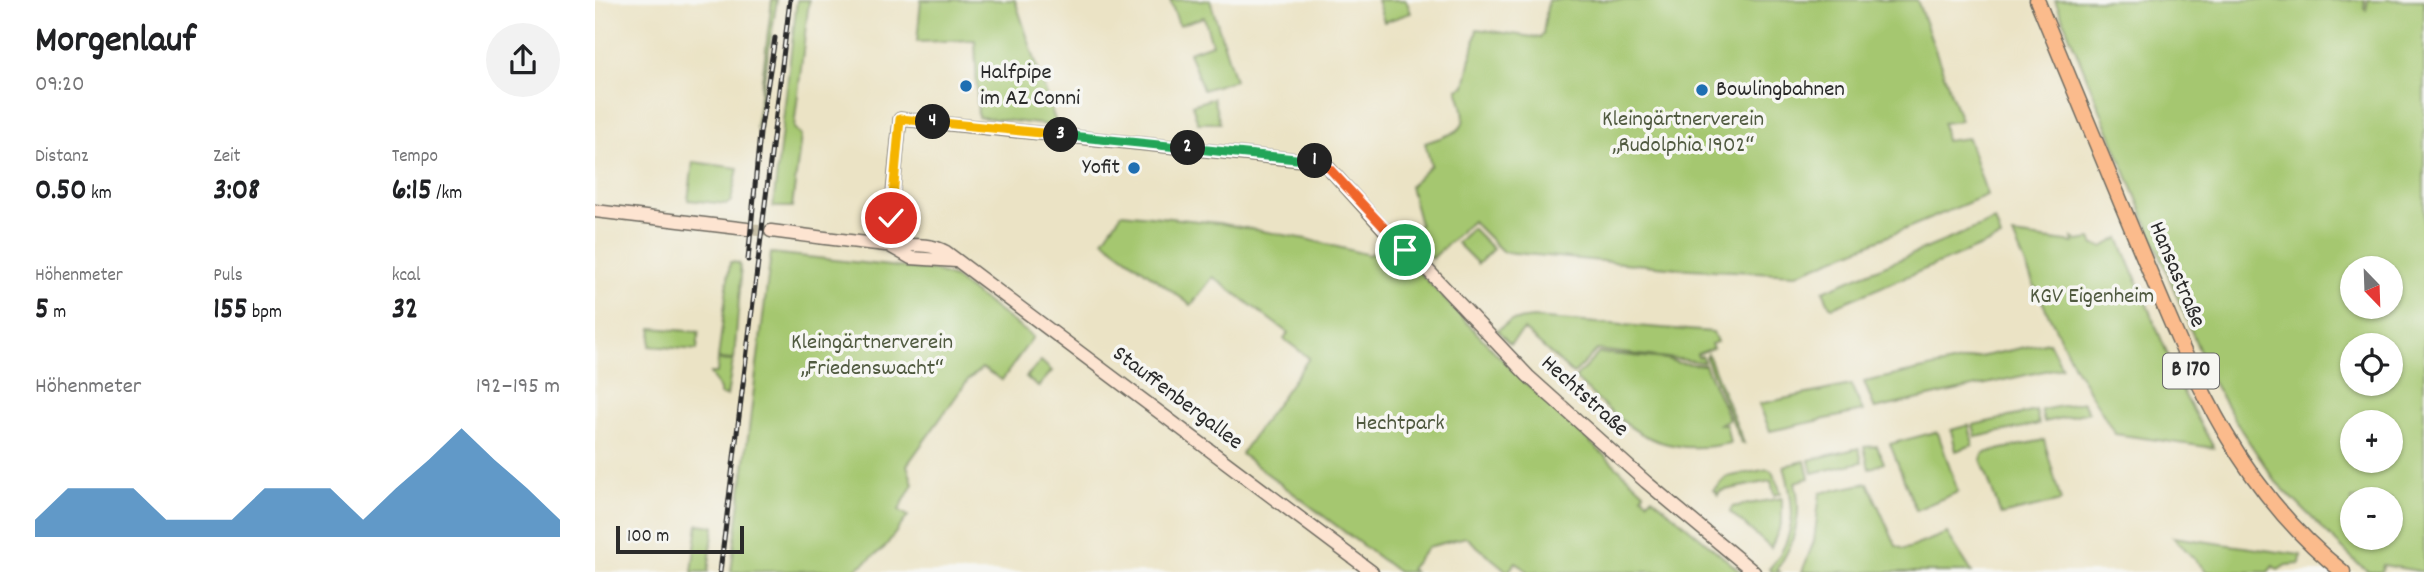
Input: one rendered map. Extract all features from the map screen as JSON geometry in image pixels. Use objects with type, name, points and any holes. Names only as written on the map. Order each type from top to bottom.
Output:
[{"type":"main road","name":"Hansastraße","points":[[2037,0],[2192,374],[2228,440],[2266,494],[2306,539],[2343,572]]},
{"type":"street","name":"Hechtstraße","points":[[888,245],[900,119],[1312,160],[1327,166],[1396,242],[1421,263],[1528,376],[1646,482],[1754,572]]},
{"type":"street","points":[[595,211],[747,229]]},
{"type":"street","name":"Stauffenbergallee","points":[[771,231],[888,245],[911,258],[956,261],[1372,572]]},
{"type":"green space","points":[[772,0],[777,0],[756,129]]},
{"type":"green space","points":[[797,0],[809,0],[794,128],[801,136],[792,207],[773,207]]},
{"type":"green space","points":[[921,0],[1015,0],[1057,126],[978,117],[975,40],[917,42]]},
{"type":"green space","points":[[1170,0],[1210,0],[1235,80],[1203,90],[1189,52],[1212,44],[1204,17],[1179,25]]},
{"type":"green space","points":[[1377,0],[1406,0],[1411,13],[1384,22]]},
{"type":"green space","name":"Kleingärtnerverein „Rudolphia 1902“","points":[[1548,0],[1917,0],[1961,121],[1943,123],[1946,141],[1968,138],[1987,195],[1797,274],[1689,269],[1503,252],[1472,221],[1432,259],[1408,238],[1420,225],[1410,186],[1431,165],[1425,143],[1455,132],[1461,127],[1464,114],[1457,89],[1465,86],[1477,29],[1540,38],[1543,34]]},
{"type":"green space","points":[[2055,0],[2365,0],[2366,10],[2368,0],[2424,0],[2424,572],[2383,565],[2382,572],[2369,572],[2344,550],[2403,550],[2403,487],[2340,487],[2340,546],[2276,482],[2211,379]]},
{"type":"green space","points":[[1213,98],[1220,123],[1198,123],[1192,105]]},
{"type":"green space","points":[[693,162],[738,168],[731,201],[727,204],[688,200]]},
{"type":"green space","name":"Hechtpark","points":[[1122,213],[1218,223],[1306,239],[1369,255],[1383,244],[1400,262],[1402,260],[1415,268],[1513,371],[1644,492],[1642,496],[1648,501],[1652,497],[1741,572],[1528,572],[1516,562],[1508,572],[1466,537],[1428,547],[1410,569],[1414,572],[1398,572],[1241,454],[1309,358],[1284,339],[1288,333],[1213,277],[1191,305],[1103,240]]},
{"type":"green space","points":[[1995,220],[2001,238],[1833,307],[1823,291]]},
{"type":"green space","points":[[1472,228],[1493,249],[1478,264],[1457,243]]},
{"type":"green space","name":"KGV Eigenheim","points":[[2013,235],[2074,243],[2073,238],[2078,241],[2091,239],[2094,245],[2103,247],[2119,238],[2185,396],[2214,448],[2115,434],[2074,366]]},
{"type":"green space","name":"Kleingärtnerverein „Friedenswacht“","points":[[771,253],[935,271],[954,278],[1033,337],[1002,380],[982,368],[968,380],[907,465],[913,484],[899,510],[908,516],[884,548],[855,570],[731,572]]},
{"type":"green space","points":[[730,262],[739,263],[741,276],[734,360],[718,359]]},
{"type":"green space","points":[[1533,318],[1713,332],[1717,342],[1711,344],[1713,348],[1697,354],[1698,357],[1702,356],[1704,362],[1597,350],[1573,374],[1524,330],[1510,344],[1497,330],[1511,321]]},
{"type":"green space","points":[[652,328],[699,332],[697,350],[650,346]]},
{"type":"green space","points":[[2049,342],[2062,367],[1875,409],[1864,382]]},
{"type":"green space","points":[[1599,353],[1705,365],[1729,419],[1720,424],[1726,424],[1730,443],[1682,447],[1662,443],[1626,424],[1575,378]]},
{"type":"green space","points":[[1708,354],[1744,443],[1741,442],[1706,358]]},
{"type":"green space","points":[[718,360],[733,361],[727,396],[720,395],[710,373],[717,373]]},
{"type":"green space","points":[[1041,361],[1052,371],[1038,387],[1026,377]]},
{"type":"green space","points":[[1851,385],[1863,411],[1770,431],[1759,404]]},
{"type":"green space","points":[[2083,402],[2089,412],[2044,422],[2041,410]]},
{"type":"green space","points":[[2036,411],[2039,424],[1976,437],[1973,425]]},
{"type":"green space","points":[[1969,425],[1973,445],[1956,451],[1951,430]]},
{"type":"green space","points":[[1938,433],[1958,492],[1916,510],[1890,444]]},
{"type":"green space","points":[[2044,440],[2061,501],[2001,515],[1981,459],[1984,453]]},
{"type":"green space","points":[[1877,446],[1884,463],[1869,469],[1864,447]]},
{"type":"green space","points":[[1859,448],[1862,462],[1812,473],[1809,460]]},
{"type":"green space","points":[[1805,461],[1809,478],[1795,482],[1798,516],[1793,538],[1777,569],[1780,572],[1772,572],[1769,569],[1785,544],[1791,520],[1792,507],[1784,466]]},
{"type":"green space","points":[[1768,469],[1773,472],[1781,493],[1774,495],[1771,481],[1720,491],[1718,495],[1713,490],[1726,477]]},
{"type":"green space","points":[[1868,483],[1896,546],[1909,548],[1947,533],[1972,572],[1802,572],[1814,541],[1820,493]]},
{"type":"green space","points":[[1782,498],[1782,522],[1771,548],[1730,512],[1732,507]]},
{"type":"green space","points":[[698,524],[714,526],[708,572],[692,572]]},
{"type":"green space","points":[[2173,537],[2301,555],[2300,564],[2286,565],[2278,570],[2273,566],[2268,572],[2207,572]]},
{"type":"tunnel","points":[[747,229],[771,231]]},
{"type":"railway","points":[[720,572],[790,0]]},
{"type":"railway","points":[[748,260],[760,133],[775,38]]},
{"type":"place","name":"Halfpipe im AZ Conni","points":[[966,86]]},
{"type":"place","name":"Bowlingbahnen","points":[[1702,90]]},
{"type":"place","name":"Yofit","points":[[1134,168]]},
{"type":"route","points":[[891,218],[900,119],[1312,160],[1327,166],[1405,250]]}]
